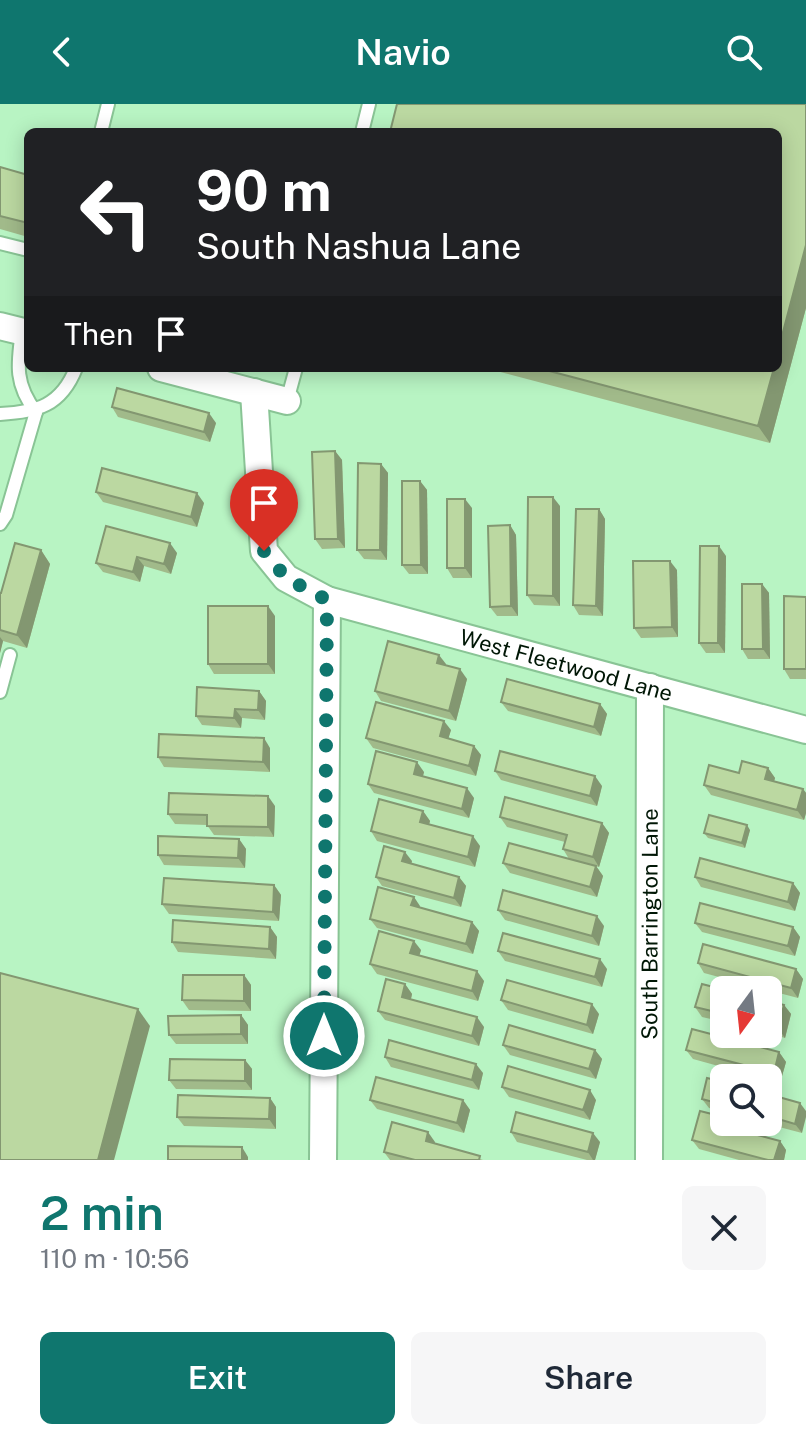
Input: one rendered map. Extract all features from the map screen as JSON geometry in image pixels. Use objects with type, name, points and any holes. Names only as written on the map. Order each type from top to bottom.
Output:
[{"type":"street","points":[[176,372],[287,401]]},
{"type":"street","name":"West Fleetwood Lane","points":[[254,392],[264,551],[286,578],[327,600],[806,730]]},
{"type":"street","points":[[323,1160],[327,600]]},
{"type":"street","name":"South Barrington Lane","points":[[649,1160],[650,687]]},
{"type":"lane","points":[[102,128],[108,104]]},
{"type":"lane","points":[[363,128],[369,104]]},
{"type":"lane","points":[[0,243],[24,249]]},
{"type":"lane","points":[[17,330],[16,370],[23,394],[36,412]]},
{"type":"lane","points":[[0,524],[6,515],[36,412],[62,391],[74,372]]},
{"type":"lane","points":[[287,401],[295,372]]},
{"type":"lane","points":[[0,414],[36,412]]},
{"type":"lane","points":[[0,692],[10,655]]},
{"type":"building","points":[[397,104],[806,104],[806,245],[782,336],[782,128],[391,128]]},
{"type":"building","points":[[0,167],[24,174],[24,222],[0,216]]},
{"type":"building","points":[[553,372],[773,372],[758,426]]},
{"type":"building","points":[[117,388],[209,413],[204,432],[112,407]]},
{"type":"building","points":[[335,451],[338,539],[315,539],[312,452]]},
{"type":"building","points":[[358,463],[381,464],[380,550],[357,550]]},
{"type":"building","points":[[102,468],[197,493],[191,517],[96,492]]},
{"type":"building","points":[[402,481],[420,481],[421,565],[402,565]]},
{"type":"building","points":[[528,497],[553,497],[553,596],[527,595]]},
{"type":"building","points":[[447,499],[465,499],[465,568],[447,568]]},
{"type":"building","points":[[576,509],[599,509],[596,606],[573,605]]},
{"type":"building","points":[[510,525],[511,606],[490,607],[488,526]]},
{"type":"building","points":[[106,526],[170,543],[164,564],[137,557],[133,572],[96,563]]},
{"type":"building","points":[[15,543],[41,550],[17,635],[0,630],[0,593]]},
{"type":"building","points":[[700,546],[719,546],[718,643],[699,643]]},
{"type":"building","points":[[633,561],[670,561],[672,627],[634,628]]},
{"type":"building","points":[[742,584],[762,584],[763,649],[742,649]]},
{"type":"building","points":[[784,596],[806,597],[806,669],[784,669]]},
{"type":"building","points":[[208,606],[268,606],[268,664],[208,664]]},
{"type":"building","points":[[388,641],[439,655],[437,663],[460,669],[449,711],[375,691]]},
{"type":"building","points":[[507,679],[600,704],[594,727],[501,702]]},
{"type":"building","points":[[197,687],[259,691],[258,710],[235,709],[234,718],[196,716]]},
{"type":"building","points":[[376,702],[444,721],[440,736],[474,746],[469,766],[366,738]]},
{"type":"building","points":[[159,734],[264,738],[263,762],[158,757]]},
{"type":"building","points":[[376,751],[417,762],[414,774],[467,788],[462,809],[368,784]]},
{"type":"building","points":[[500,751],[595,776],[590,796],[495,771]]},
{"type":"building","points":[[742,761],[768,768],[765,779],[803,789],[797,810],[704,785],[709,765],[739,773]]},
{"type":"building","points":[[169,793],[268,796],[268,827],[207,826],[207,815],[168,814]]},
{"type":"building","points":[[505,797],[602,823],[593,857],[563,849],[567,835],[500,817]]},
{"type":"building","points":[[379,799],[423,811],[420,822],[473,836],[468,857],[371,831]]},
{"type":"building","points":[[709,815],[747,825],[742,843],[704,833]]},
{"type":"building","points":[[158,836],[239,839],[238,858],[158,855]]},
{"type":"building","points":[[509,843],[596,866],[590,887],[503,863]]},
{"type":"building","points":[[384,846],[405,852],[402,861],[459,877],[454,898],[376,877]]},
{"type":"building","points":[[700,858],[793,883],[788,902],[695,877]]},
{"type":"building","points":[[164,878],[274,885],[273,912],[162,904]]},
{"type":"building","points":[[378,887],[414,897],[411,905],[472,922],[466,944],[370,919]]},
{"type":"building","points":[[503,890],[597,916],[592,936],[498,910]]},
{"type":"building","points":[[700,903],[793,927],[788,946],[695,923]]},
{"type":"building","points":[[173,920],[270,927],[269,949],[172,942]]},
{"type":"building","points":[[379,931],[414,941],[410,953],[477,971],[472,991],[370,964]]},
{"type":"building","points":[[503,933],[600,959],[595,977],[498,951]]},
{"type":"building","points":[[703,944],[796,969],[791,988],[782,986],[782,976],[746,976],[698,963]]},
{"type":"building","points":[[0,973],[138,1009],[98,1160],[0,1160]]},
{"type":"building","points":[[183,975],[244,975],[244,1001],[182,1000]]},
{"type":"building","points":[[386,979],[405,984],[402,997],[477,1017],[472,1036],[378,1011]]},
{"type":"building","points":[[507,980],[592,1004],[587,1025],[501,1000]]},
{"type":"building","points":[[702,984],[710,986],[710,1011],[695,1007]]},
{"type":"building","points":[[241,1015],[241,1034],[169,1035],[168,1016]]},
{"type":"building","points":[[509,1025],[595,1050],[589,1069],[503,1045]]},
{"type":"building","points":[[692,1029],[710,1034],[710,1048],[764,1048],[779,1052],[776,1064],[740,1064],[686,1050]]},
{"type":"building","points":[[389,1040],[476,1064],[472,1080],[385,1057]]},
{"type":"building","points":[[170,1059],[245,1060],[245,1081],[169,1080]]},
{"type":"building","points":[[508,1066],[590,1090],[583,1110],[502,1087]]},
{"type":"building","points":[[376,1077],[463,1100],[457,1123],[370,1100]]},
{"type":"building","points":[[707,1078],[710,1079],[710,1101],[702,1099]]},
{"type":"building","points":[[178,1095],[270,1098],[269,1119],[177,1117]]},
{"type":"building","points":[[782,1098],[800,1103],[795,1124],[782,1120]]},
{"type":"building","points":[[700,1111],[710,1114],[710,1136],[761,1136],[780,1141],[774,1160],[768,1160],[692,1140]]},
{"type":"building","points":[[516,1112],[593,1133],[588,1152],[511,1132]]},
{"type":"building","points":[[392,1122],[428,1132],[426,1141],[480,1156],[479,1160],[415,1160],[384,1152]]},
{"type":"building","points":[[168,1146],[242,1147],[242,1160],[168,1160]]},
{"type":"route","points":[[264,551],[286,578],[327,600],[324,1036]]}]
